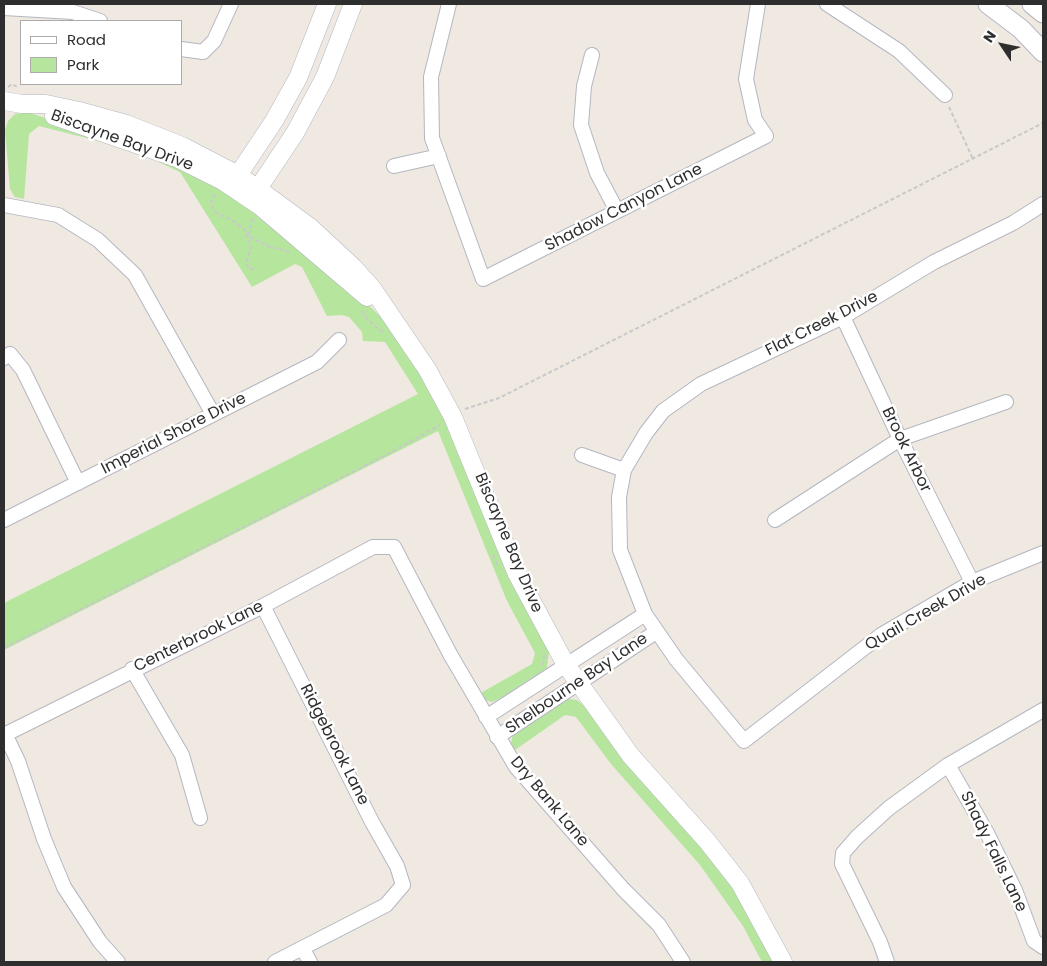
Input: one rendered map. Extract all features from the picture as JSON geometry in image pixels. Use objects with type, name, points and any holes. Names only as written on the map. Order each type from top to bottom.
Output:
[{"type":"main road","points":[[988,4],[1021,29],[1043,52]]},
{"type":"main road","points":[[1032,4],[1043,13]]},
{"type":"street","points":[[182,49],[203,52],[214,41],[231,4]]},
{"type":"street","points":[[234,181],[274,121],[298,78],[327,4]]},
{"type":"street","points":[[255,194],[295,133],[325,77],[353,4]]},
{"type":"street","points":[[394,166],[439,156],[432,138],[431,77],[449,4]]},
{"type":"street","name":"Shadow Canyon Lane","points":[[439,156],[482,279],[766,136],[755,120],[746,79],[758,4]]},
{"type":"street","points":[[827,4],[899,51],[945,95]]},
{"type":"street","points":[[4,9],[74,8],[98,20]]},
{"type":"street","points":[[592,55],[584,86],[581,125],[597,173],[617,211]]},
{"type":"street","name":"Biscayne Bay Drive","points":[[4,101],[22,104],[46,104],[126,124],[182,146],[234,181],[312,228],[353,267],[372,288],[385,310],[427,369],[445,423],[561,668],[578,683],[631,756],[706,841],[740,883],[783,962]]},
{"type":"street","name":"Flat Creek Drive","points":[[624,470],[646,433],[663,411],[701,384],[843,317],[934,262],[1013,223],[1043,204]]},
{"type":"street","points":[[4,205],[58,215],[98,240],[135,275],[213,414]]},
{"type":"street","name":"Brook Arbor","points":[[843,317],[900,439],[972,582]]},
{"type":"street","name":"Imperial Shore Drive","points":[[4,520],[317,362],[339,340]]},
{"type":"street","points":[[7,356],[23,370],[78,483]]},
{"type":"street","points":[[774,520],[900,439],[1006,402]]},
{"type":"street","points":[[582,455],[624,470],[619,497],[620,550],[645,614],[656,632]]},
{"type":"street","name":"Centerbrook Lane","points":[[4,735],[263,606],[373,546],[394,547]]},
{"type":"street","name":"Dry Bank Lane","points":[[394,547],[450,654],[516,767],[624,889],[659,925],[683,962]]},
{"type":"street","name":"Quail Creek Drive","points":[[656,632],[715,709],[744,741],[881,635],[972,582],[1043,553]]},
{"type":"street","name":"Ridgebrook Lane","points":[[263,606],[372,822],[397,866],[403,885],[386,905],[303,949]]},
{"type":"street","name":"Shelbourne Bay Lane","points":[[486,717],[645,614]]},
{"type":"street","name":"Shelbourne Bay Lane","points":[[497,737],[656,632]]},
{"type":"street","points":[[132,670],[182,755],[200,818]]},
{"type":"street","points":[[887,962],[880,942],[842,864],[843,853],[857,837],[889,808],[948,764],[1043,710]]},
{"type":"street","points":[[4,735],[18,761],[44,839],[64,887],[100,942],[118,962]]},
{"type":"street","name":"Shady Falls Lane","points":[[948,764],[987,833],[1039,944]]},
{"type":"street","points":[[275,962],[303,949],[310,962]]},
{"type":"path","points":[[945,95],[950,112],[973,158]]},
{"type":"path","points":[[4,648],[388,454],[445,423],[468,408],[508,393],[1043,123]]},
{"type":"path","points":[[248,236],[274,248],[293,252]]},
{"type":"path","points":[[359,306],[368,320],[386,335]]},
{"type":"path","points":[[494,550],[494,560],[502,573]]},
{"type":"path","points":[[542,651],[544,656],[543,664],[561,668]]},
{"type":"green space","points":[[27,112],[159,156],[239,199],[341,279],[380,316],[408,352],[449,425],[549,652],[547,668],[492,702],[485,700],[479,694],[532,664],[535,653],[507,601],[438,431],[4,650],[4,603],[418,394],[385,342],[363,341],[362,332],[349,317],[342,315],[327,316],[302,267],[295,264],[252,287],[180,172],[152,159],[110,144],[39,126],[29,134],[24,199],[15,197],[10,189],[5,130],[8,121],[15,114]]},
{"type":"green space","points":[[569,699],[577,700],[583,705],[640,778],[711,858],[737,893],[774,962],[762,962],[743,926],[700,865],[611,764],[576,717],[565,715],[515,750],[511,743],[513,734]]}]
